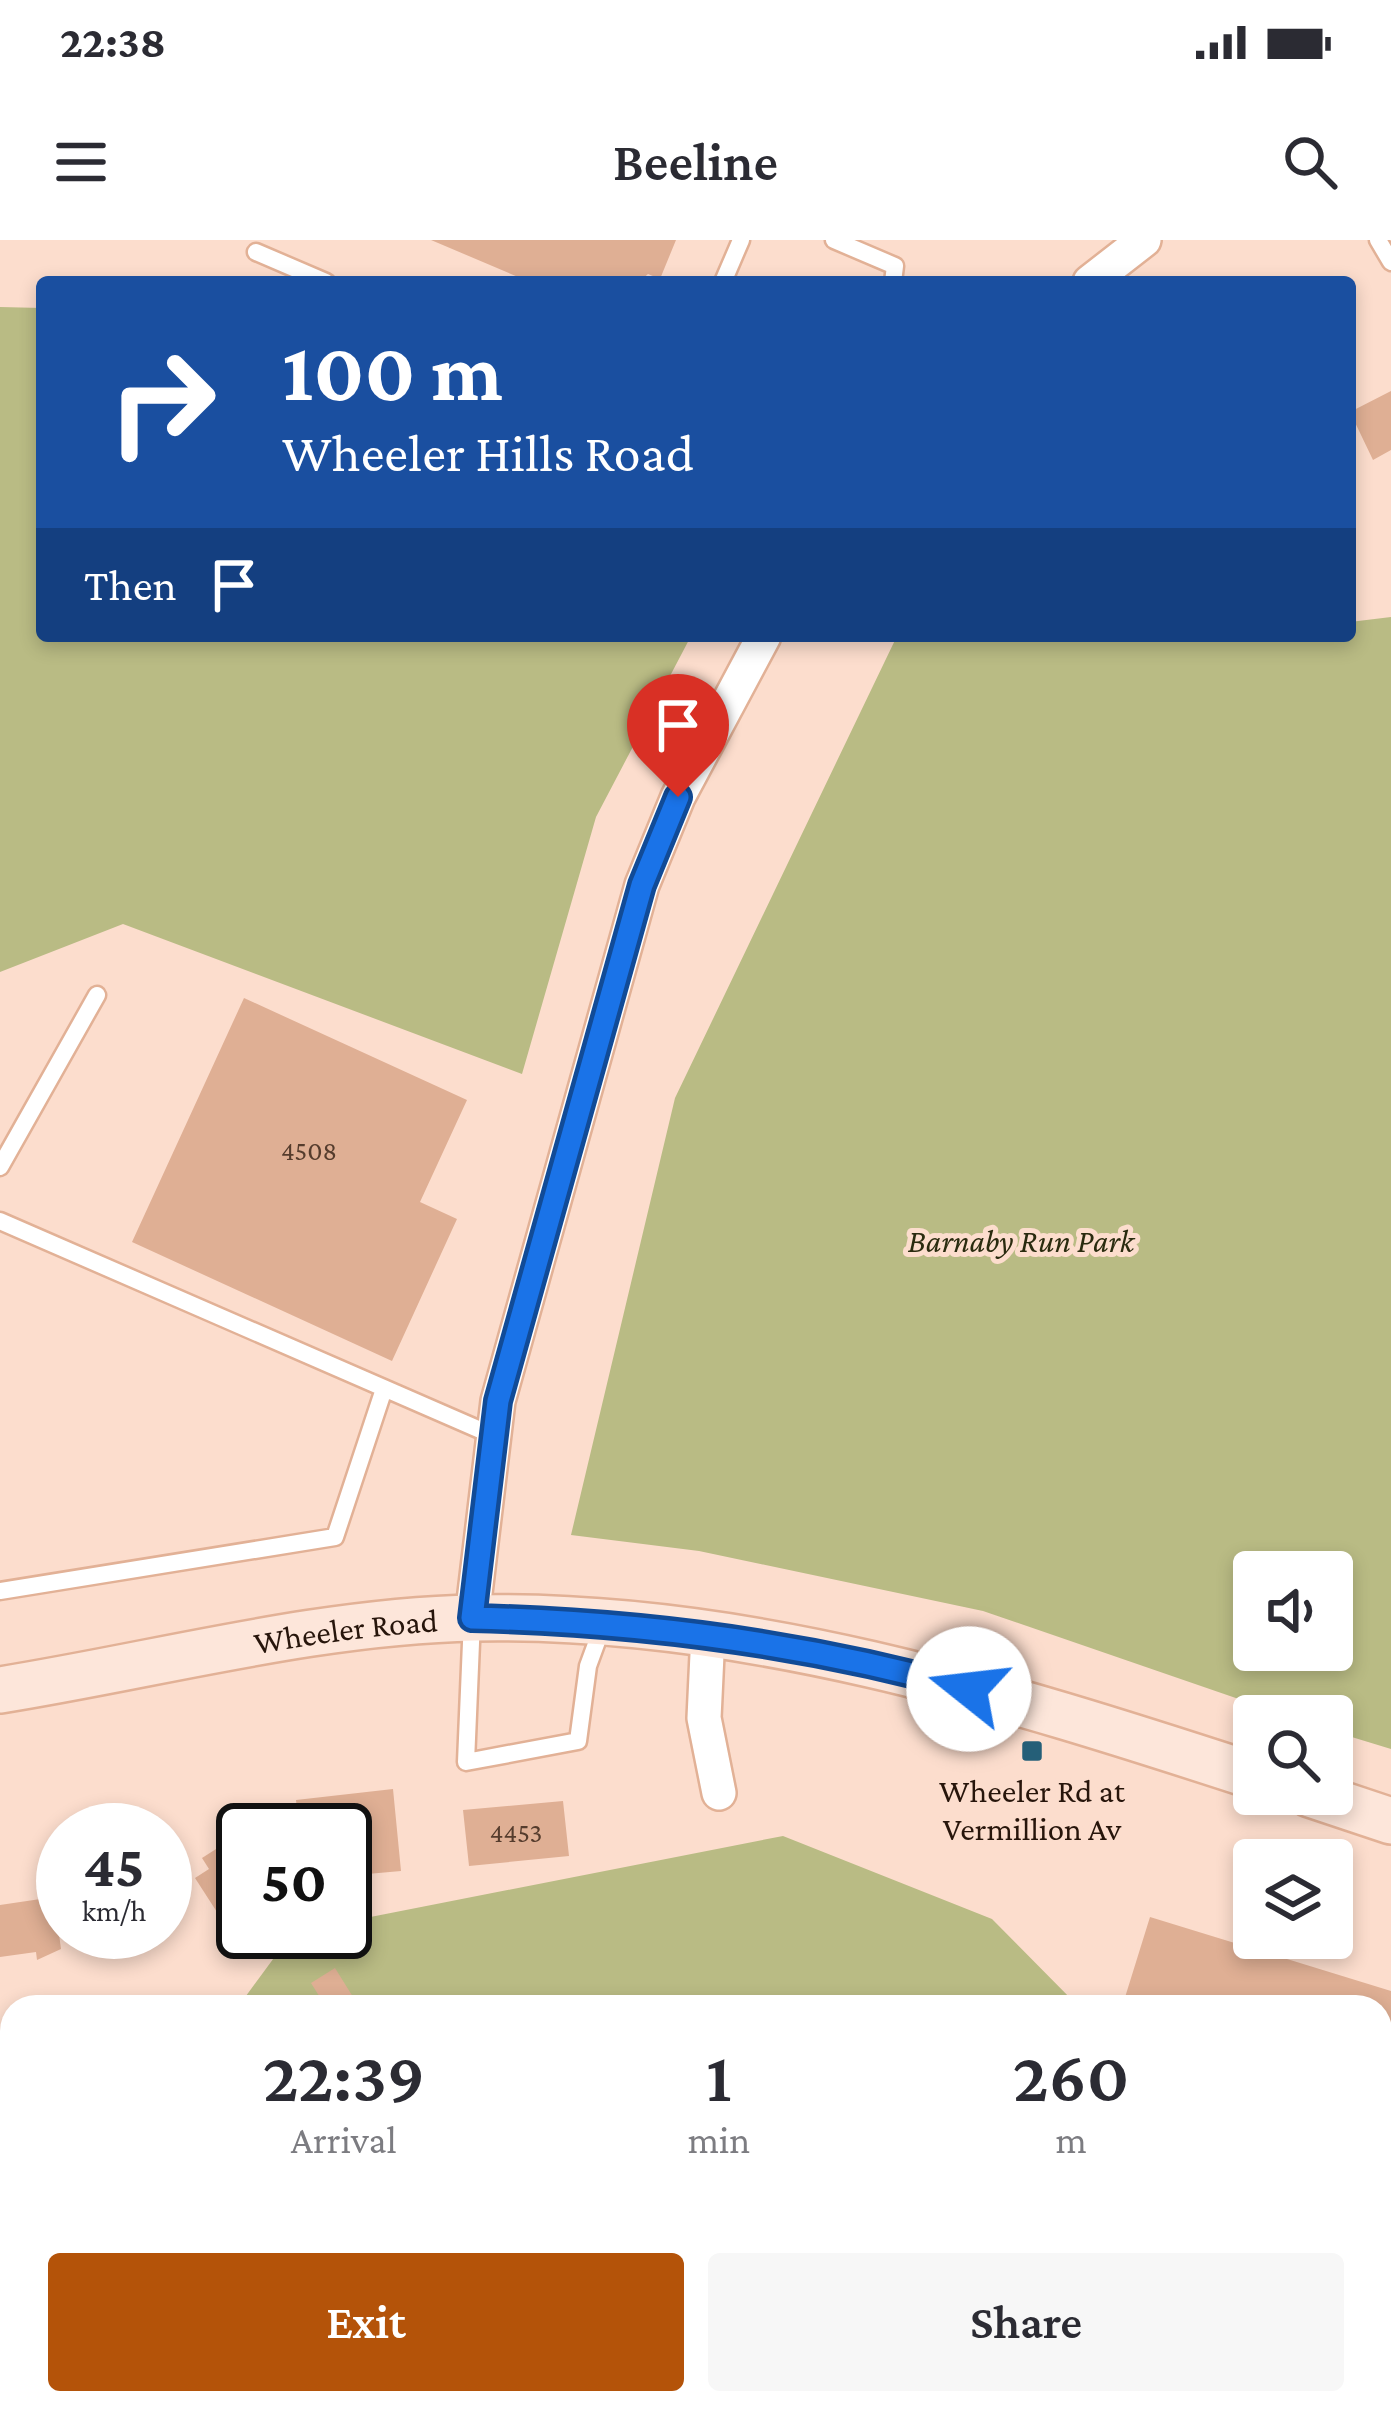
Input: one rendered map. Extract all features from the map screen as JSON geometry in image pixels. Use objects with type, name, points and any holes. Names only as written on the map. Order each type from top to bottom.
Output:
[{"type":"main road","name":"Wheeler Road","points":[[0,1690],[339,1630],[472,1618],[604,1622],[708,1633],[903,1670],[1233,1770]]},
{"type":"main road","points":[[1353,1808],[1391,1820]]},
{"type":"street","points":[[1098,276],[1144,240]]},
{"type":"street","points":[[472,1618],[494,1436],[533,1269],[642,885],[678,797],[761,642]]},
{"type":"street","points":[[708,1633],[704,1718],[719,1793]]},
{"type":"lane","points":[[726,276],[741,240]]},
{"type":"lane","points":[[834,240],[895,266],[894,276]]},
{"type":"lane","points":[[1378,240],[1391,262]]},
{"type":"lane","points":[[256,252],[312,276]]},
{"type":"lane","points":[[0,1167],[98,995]]},
{"type":"lane","points":[[0,1221],[494,1436]]},
{"type":"lane","points":[[0,1591],[335,1537],[384,1388]]},
{"type":"lane","points":[[472,1618],[466,1762],[578,1741],[588,1666],[604,1622]]},
{"type":"green space","points":[[0,307],[36,308],[36,642],[688,642],[596,817],[522,1074],[123,924],[0,972]]},
{"type":"green space","name":"Barnaby Run Park","points":[[1391,617],[1391,1749],[1353,1737],[1353,1695],[1233,1697],[983,1611],[699,1551],[571,1535],[675,1098],[894,642],[1356,642],[1356,621]]},
{"type":"green space","points":[[783,1836],[992,1919],[1067,1995],[247,1995],[273,1959],[372,1959],[372,1917]]},
{"type":"building","points":[[431,240],[676,240],[661,276],[516,276]]},
{"type":"building","points":[[1391,391],[1391,450],[1373,460],[1356,425],[1356,409]]},
{"type":"building","points":[[244,998],[467,1100],[420,1202],[457,1219],[392,1361],[132,1242]]},
{"type":"building","points":[[393,1789],[401,1871],[372,1874],[372,1803],[296,1800]]},
{"type":"building","points":[[563,1801],[569,1856],[469,1866],[463,1810]]},
{"type":"building","points":[[216,1849],[216,1911],[195,1878],[209,1869],[202,1858]]},
{"type":"building","points":[[36,1900],[36,1952],[0,1957],[0,1905]]},
{"type":"building","points":[[1150,1917],[1233,1942],[1233,1959],[1287,1959],[1391,1991],[1391,1995],[1126,1995]]},
{"type":"building","points":[[335,1968],[352,1995],[318,1995],[311,1983]]},
{"type":"place","name":"Wheeler Rd at Vermillion Av","points":[[1032,1751]]},
{"type":"route","points":[[678,797],[642,885],[498,1401],[472,1618],[586,1620],[708,1633],[794,1646],[969,1689]]}]
